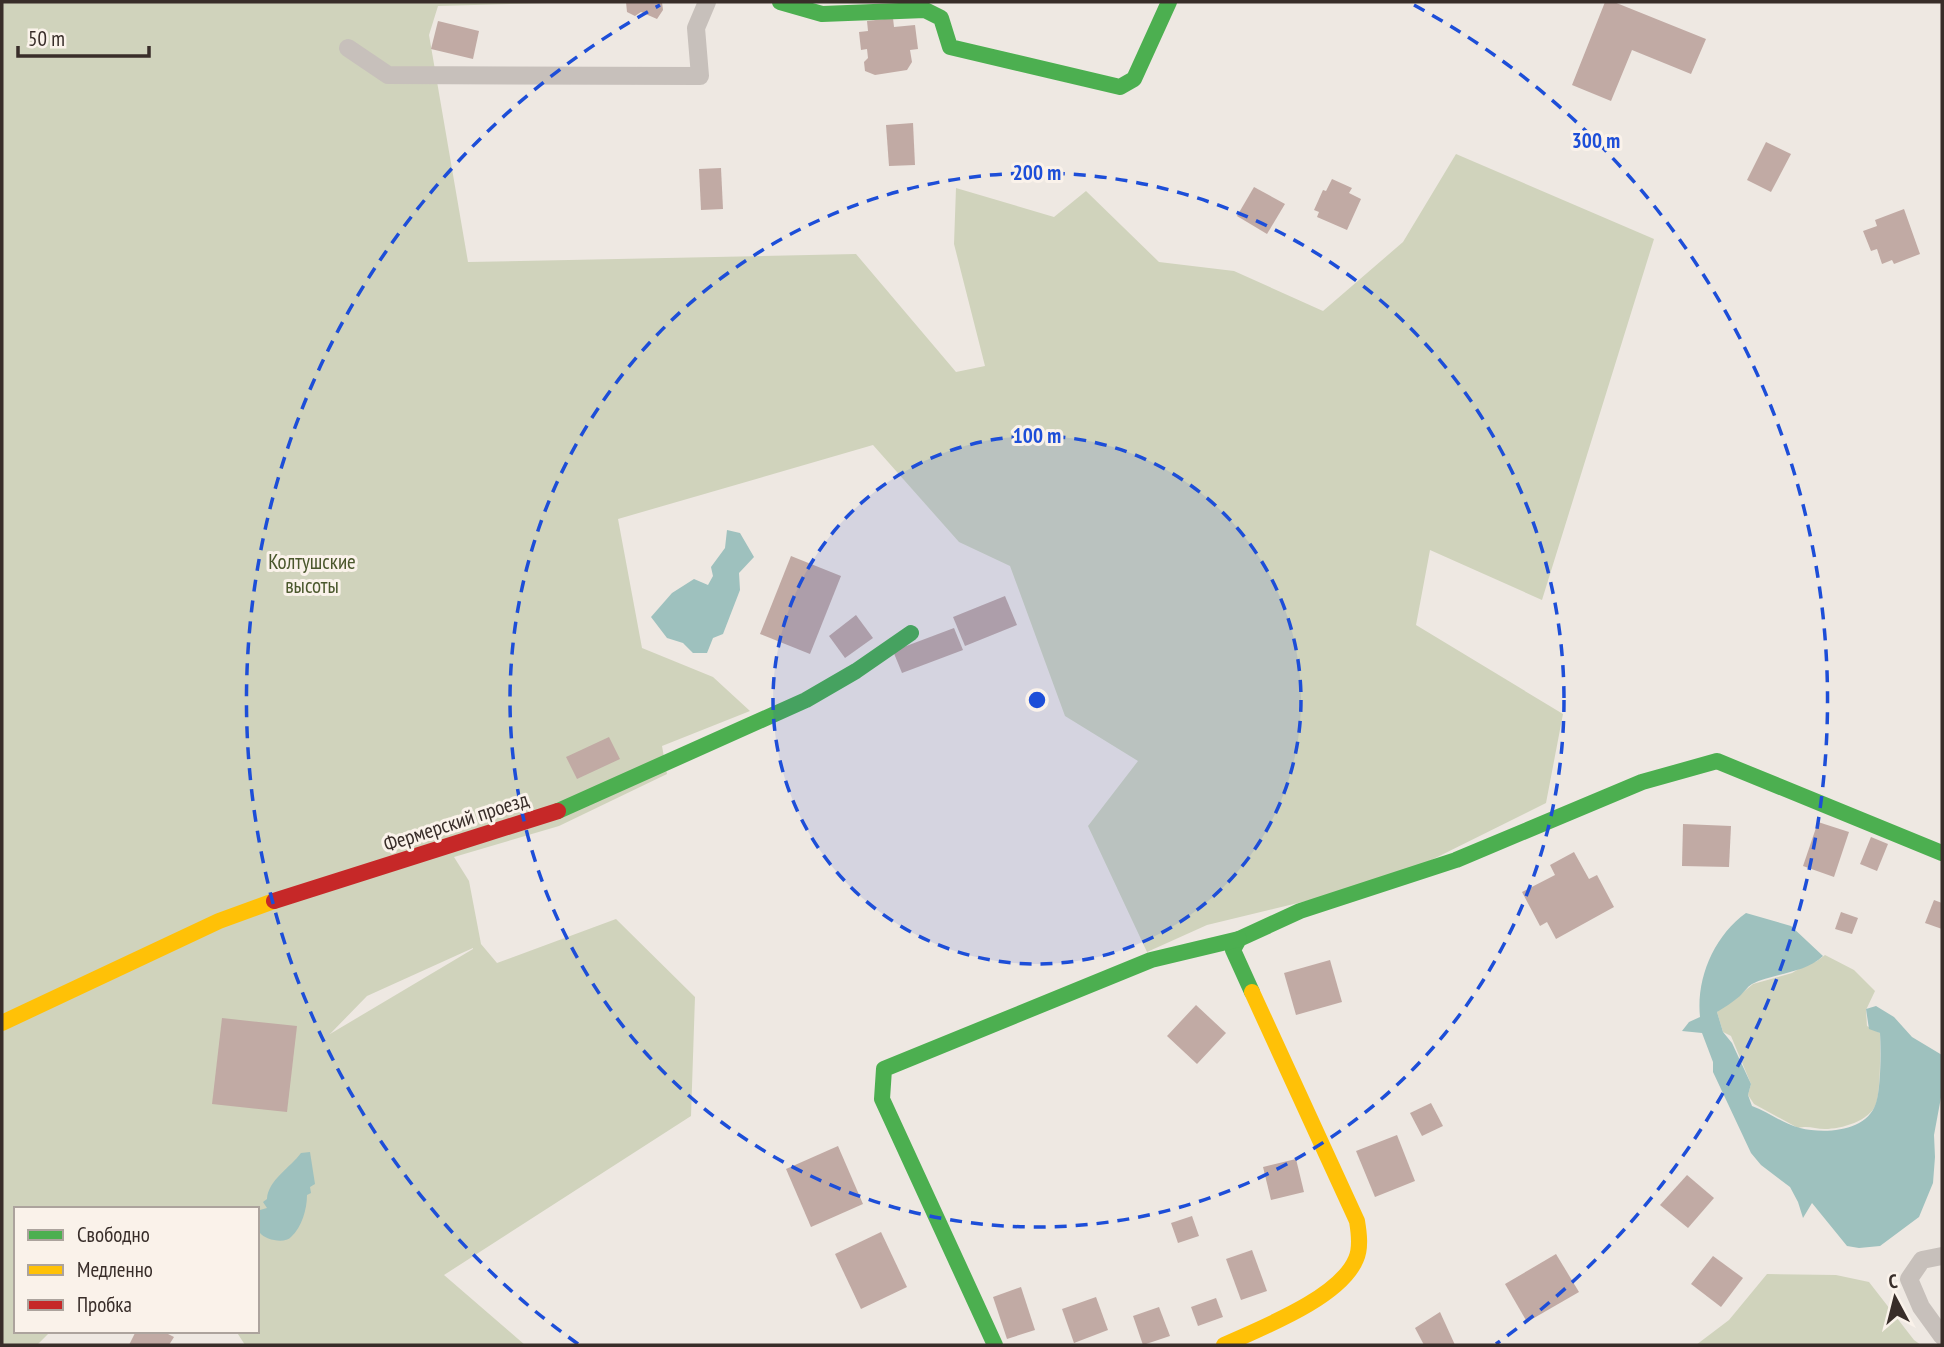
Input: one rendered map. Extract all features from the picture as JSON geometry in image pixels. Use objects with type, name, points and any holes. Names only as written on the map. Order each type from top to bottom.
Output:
[{"type":"street","points":[[348,48],[388,75],[700,76],[696,28],[707,2]]},
{"type":"street","points":[[780,2],[822,14],[944,10],[950,47],[1120,87],[1134,79],[1169,2]]},
{"type":"street","name":"Фермерский проезд","points":[[2,1023],[219,921],[296,893],[553,813],[806,700],[856,671],[911,633]]},
{"type":"street","points":[[995,1345],[882,1100],[884,1069],[1152,960],[1239,939],[1300,911],[1456,860],[1642,782],[1717,761],[1942,853]]},
{"type":"street","points":[[1224,1345],[1336,1286],[1355,1262],[1360,1241],[1357,1221],[1233,950],[1239,939]]},
{"type":"street","points":[[1942,1256],[1922,1260],[1909,1279],[1921,1307],[1942,1336]]},
{"type":"green space","name":"Колтушские высоты","points":[[2,2],[585,2],[438,6],[429,35],[468,262],[856,254],[956,372],[985,366],[954,244],[956,188],[1054,217],[1086,191],[1159,262],[1234,271],[1323,311],[1403,242],[1456,154],[1654,239],[1542,600],[1430,550],[1416,625],[1563,714],[1546,803],[1389,881],[1207,925],[1147,952],[1088,826],[1138,761],[1065,716],[1010,566],[959,542],[873,445],[618,519],[642,648],[713,677],[750,711],[662,746],[667,774],[559,826],[454,857],[469,881],[481,944],[497,963],[616,919],[695,997],[691,1116],[444,1275],[525,1345],[245,1345],[237,1333],[259,1333],[259,1207],[14,1207],[14,1333],[49,1333],[37,1345],[2,1345]],"holes":[[[473,948],[473,949],[330,1034],[367,996]]]},
{"type":"green space","points":[[1825,955],[1854,970],[1875,991],[1866,1010],[1867,1026],[1880,1033],[1878,1097],[1868,1115],[1847,1126],[1832,1129],[1798,1128],[1754,1104],[1748,1095],[1751,1084],[1731,1036],[1723,1032],[1717,1012],[1753,984],[1792,973]]},
{"type":"green space","points":[[1767,1274],[1836,1275],[1869,1282],[1914,1340],[1921,1345],[1696,1345],[1729,1320]]},
{"type":"water","points":[[727,530],[740,533],[754,557],[739,573],[740,590],[723,634],[713,638],[707,653],[693,653],[683,643],[667,638],[651,617],[672,593],[694,579],[708,585],[713,576],[711,567],[725,548]]},
{"type":"water","points":[[1746,913],[1791,926],[1823,956],[1798,970],[1752,984],[1717,1012],[1723,1032],[1732,1043],[1751,1084],[1748,1095],[1752,1106],[1788,1124],[1810,1130],[1844,1129],[1864,1120],[1876,1103],[1879,1088],[1880,1033],[1869,1029],[1866,1009],[1876,1006],[1894,1017],[1912,1037],[1942,1055],[1942,1092],[1934,1135],[1933,1183],[1919,1217],[1880,1246],[1847,1246],[1812,1203],[1803,1218],[1790,1187],[1761,1165],[1751,1153],[1713,1072],[1713,1062],[1702,1033],[1682,1031],[1689,1022],[1700,1017],[1704,973],[1716,946]]},
{"type":"water","points":[[310,1152],[315,1184],[310,1187],[311,1193],[307,1195],[301,1223],[288,1239],[280,1241],[266,1238],[259,1230],[260,1210],[267,1208],[263,1202],[267,1199],[271,1186],[301,1153]]},
{"type":"building","points":[[626,2],[662,2],[663,10],[657,19],[641,12],[635,16],[627,12]]},
{"type":"building","points":[[1605,2],[1614,2],[1706,39],[1691,74],[1632,50],[1611,101],[1572,85]]},
{"type":"building","points":[[893,18],[894,27],[915,25],[918,49],[910,50],[912,62],[907,70],[875,75],[865,71],[867,49],[861,50],[859,32],[868,31],[867,21]]},
{"type":"building","points":[[438,21],[479,31],[473,59],[431,49]]},
{"type":"building","points":[[913,123],[915,165],[889,166],[886,125]]},
{"type":"building","points":[[1766,142],[1791,154],[1771,192],[1747,180]]},
{"type":"building","points":[[721,168],[723,209],[701,210],[699,169]]},
{"type":"building","points":[[1332,179],[1352,188],[1349,193],[1361,199],[1347,230],[1317,217],[1319,212],[1314,210],[1323,190],[1326,191]]},
{"type":"building","points":[[1254,187],[1285,204],[1267,234],[1237,216]]},
{"type":"building","points":[[1904,209],[1920,254],[1894,264],[1892,260],[1882,264],[1877,249],[1871,251],[1863,231],[1877,226],[1875,220]]},
{"type":"building","points":[[791,556],[841,576],[810,654],[760,634]]},
{"type":"building","points":[[1005,596],[1017,625],[965,646],[953,617]]},
{"type":"building","points":[[856,615],[873,638],[845,658],[829,636]]},
{"type":"building","points":[[954,628],[963,650],[902,673],[893,651]]},
{"type":"building","points":[[609,737],[620,759],[577,779],[566,757]]},
{"type":"building","points":[[1818,822],[1849,832],[1834,877],[1803,866]]},
{"type":"building","points":[[1683,824],[1731,826],[1729,867],[1682,866]]},
{"type":"building","points":[[1871,837],[1888,844],[1877,871],[1860,864]]},
{"type":"building","points":[[1574,852],[1589,879],[1597,875],[1614,907],[1556,939],[1547,922],[1540,926],[1522,892],[1555,875],[1550,865]]},
{"type":"building","points":[[1934,900],[1942,903],[1942,929],[1925,923]]},
{"type":"building","points":[[1841,912],[1858,918],[1852,934],[1835,929]]},
{"type":"building","points":[[1330,960],[1342,1002],[1296,1015],[1284,973]]},
{"type":"building","points":[[1196,1005],[1226,1033],[1197,1064],[1167,1036]]},
{"type":"building","points":[[222,1018],[297,1026],[287,1112],[212,1104]]},
{"type":"building","points":[[1431,1103],[1443,1126],[1422,1136],[1410,1113]]},
{"type":"building","points":[[1397,1135],[1415,1181],[1375,1197],[1356,1151]]},
{"type":"building","points":[[838,1146],[863,1204],[811,1227],[786,1169]]},
{"type":"building","points":[[1296,1159],[1304,1192],[1271,1200],[1263,1167]]},
{"type":"building","points":[[1687,1175],[1714,1198],[1688,1228],[1660,1205]]},
{"type":"building","points":[[1192,1216],[1199,1236],[1178,1243],[1171,1223]]},
{"type":"building","points":[[881,1232],[907,1287],[861,1309],[835,1254]]},
{"type":"building","points":[[1252,1250],[1267,1291],[1241,1300],[1226,1259]]},
{"type":"building","points":[[1556,1254],[1579,1292],[1527,1322],[1505,1284]]},
{"type":"building","points":[[1713,1256],[1743,1278],[1721,1307],[1691,1284]]},
{"type":"building","points":[[1021,1287],[1035,1330],[1007,1339],[993,1297]]},
{"type":"building","points":[[1096,1297],[1108,1330],[1074,1343],[1062,1309]]},
{"type":"building","points":[[1216,1298],[1223,1317],[1198,1326],[1191,1307]]},
{"type":"building","points":[[1159,1307],[1170,1336],[1143,1345],[1133,1316]]},
{"type":"building","points":[[1440,1312],[1455,1345],[1424,1345],[1415,1328]]},
{"type":"building","points":[[135,1333],[166,1333],[174,1337],[169,1345],[129,1345]]},
{"type":"traffic: fast","points":[[780,2],[822,14],[925,10],[941,18],[950,47],[1120,87],[1134,79],[1169,2]]},
{"type":"traffic: fast","points":[[558,811],[806,700],[856,671],[911,633]]},
{"type":"traffic: fast","points":[[1252,992],[1233,950],[1239,939],[1300,911],[1456,860],[1642,782],[1717,761],[1942,853]]},
{"type":"traffic: fast","points":[[995,1345],[882,1099],[884,1069],[1151,960],[1239,939]]},
{"type":"traffic: slow","points":[[2,1023],[219,921],[274,901]]},
{"type":"traffic: slow","points":[[1224,1345],[1278,1321],[1317,1299],[1347,1273],[1358,1255],[1359,1245],[1357,1221],[1252,992]]},
{"type":"traffic: jam","points":[[274,901],[558,811]]}]
